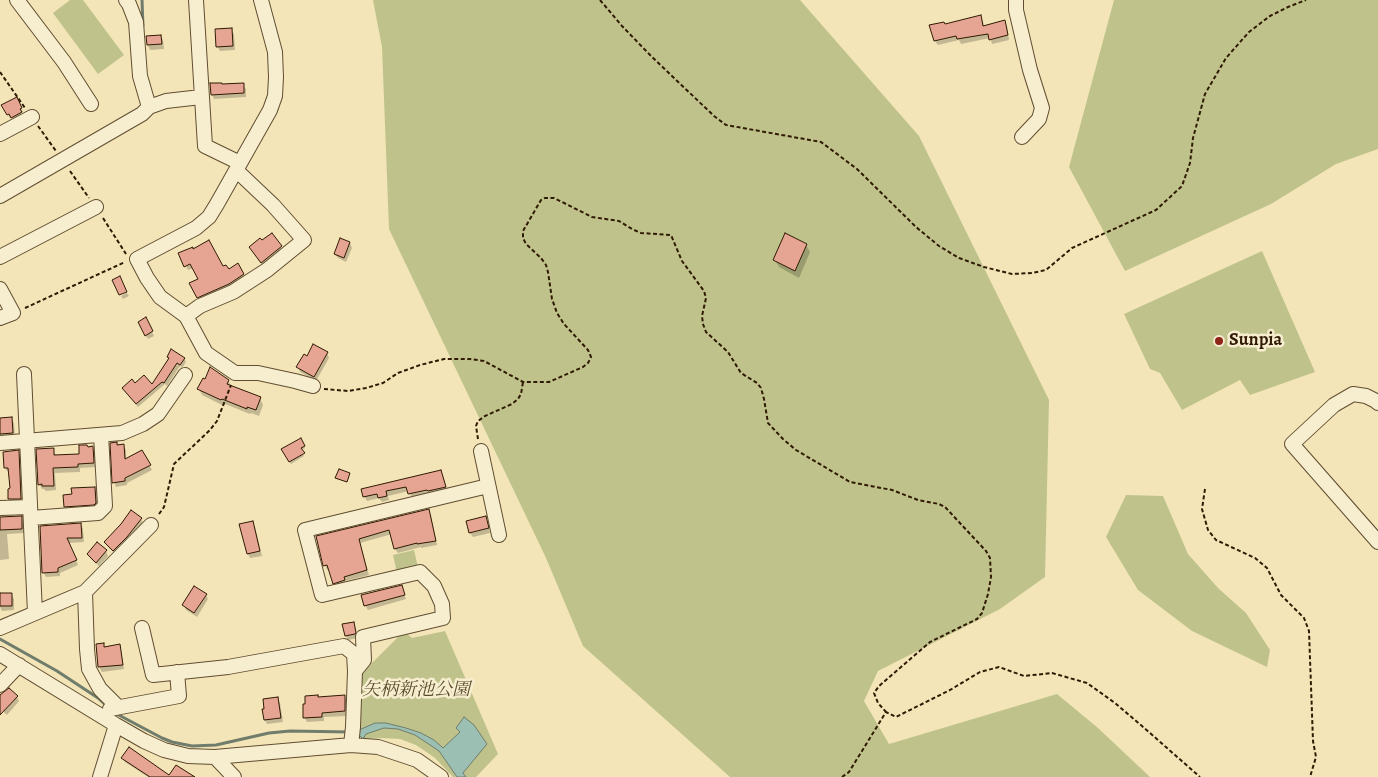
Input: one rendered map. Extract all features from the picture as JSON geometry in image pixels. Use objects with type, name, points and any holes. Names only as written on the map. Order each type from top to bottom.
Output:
[{"type":"street","points":[[17,0],[64,62],[91,104]]},
{"type":"street","points":[[126,0],[136,22],[140,76],[149,107]]},
{"type":"street","points":[[186,316],[200,306],[233,292],[267,270],[304,240],[238,167],[204,146],[196,0]]},
{"type":"street","points":[[261,0],[275,52],[275,96],[270,110],[209,217],[196,228],[137,259],[146,278],[160,296],[186,316],[206,353],[235,373],[258,373],[295,380],[313,386]]},
{"type":"street","points":[[1016,0],[1016,10],[1030,70],[1042,108],[1039,119],[1022,137]]},
{"type":"street","points":[[0,196],[134,118],[149,107],[166,101],[202,97]]},
{"type":"street","points":[[0,134],[32,117]]},
{"type":"street","points":[[0,256],[96,207]]},
{"type":"street","points":[[0,288],[13,313],[0,318]]},
{"type":"street","points":[[24,374],[35,613]]},
{"type":"street","points":[[0,443],[122,433],[143,424],[158,414],[185,375]]},
{"type":"street","points":[[1378,403],[1376,400],[1366,396],[1353,394],[1334,405],[1292,444],[1378,542]]},
{"type":"street","points":[[0,508],[30,512],[98,513],[105,506],[101,435]]},
{"type":"street","points":[[481,451],[499,535]]},
{"type":"street","points":[[355,671],[364,660],[363,637],[443,618],[442,604],[434,586],[420,572],[322,595],[305,530],[488,486]]},
{"type":"street","points":[[1,627],[85,592],[151,525]]},
{"type":"street","points":[[85,592],[89,669],[116,725],[144,741],[164,750],[188,756],[215,757],[352,737],[418,760],[440,777]]},
{"type":"street","points":[[142,628],[153,675],[228,668],[344,646],[354,654],[352,737]]},
{"type":"street","points":[[0,654],[109,710],[179,696],[176,672]]},
{"type":"street","points":[[0,685],[19,665]]},
{"type":"street","points":[[100,777],[116,725]]},
{"type":"street","points":[[215,757],[234,777]]},
{"type":"path","points":[[600,0],[651,56],[714,116],[726,125],[821,142],[857,169],[916,227],[940,246],[959,258],[1012,274],[1046,270],[1072,248],[1156,210],[1182,186],[1190,163],[1193,138],[1205,94],[1226,58],[1249,32],[1270,16],[1306,0]]},
{"type":"path","points":[[313,386],[328,390],[348,391],[366,388],[383,383],[398,373],[444,359],[484,361],[523,382],[549,382],[583,367],[588,364],[591,357],[588,350],[564,324],[552,299],[546,265],[527,246],[523,238],[523,231],[541,200],[554,198],[592,217],[619,220],[641,233],[671,234],[682,261],[704,290],[706,298],[702,316],[706,332],[728,352],[741,373],[757,383],[761,388],[768,423],[796,450],[850,482],[892,490],[918,500],[945,507],[986,550],[990,558],[991,577],[982,613],[977,619],[930,642],[879,686],[874,693],[878,703],[886,712],[896,717],[950,690],[980,672],[999,668],[1024,676],[1052,673],[1087,683],[1115,703],[1200,777]]},
{"type":"path","points":[[13,313],[130,260],[137,259]]},
{"type":"path","points":[[151,525],[164,507],[174,464],[217,421],[235,373]]},
{"type":"path","points":[[481,451],[476,426],[478,421],[518,399],[522,394],[523,382]]},
{"type":"path","points":[[1205,489],[1202,509],[1208,530],[1216,540],[1255,558],[1267,568],[1281,594],[1304,618],[1309,631],[1313,741],[1316,757],[1310,777]]},
{"type":"path","points":[[842,777],[849,772],[886,712]]},
{"type":"green space","points":[[70,0],[83,0],[124,55],[98,74],[53,13]]},
{"type":"green space","points":[[373,0],[800,0],[919,136],[1049,400],[1045,577],[1000,609],[878,671],[864,701],[889,744],[1057,694],[1098,728],[1150,777],[730,777],[583,646],[546,558],[389,229],[382,47]]},
{"type":"green space","points":[[1114,0],[1378,0],[1378,149],[1336,164],[1271,204],[1125,271],[1069,167]]},
{"type":"green space","name":"Sunpia","points":[[1262,251],[1315,372],[1250,395],[1240,380],[1182,410],[1160,373],[1150,369],[1124,314]]},
{"type":"green space","points":[[1126,495],[1163,496],[1188,554],[1218,588],[1246,613],[1270,650],[1267,667],[1192,631],[1138,590],[1106,537]]},
{"type":"green space","points":[[414,550],[418,567],[397,573],[393,555]]},
{"type":"green space","name":"矢柄新池公園","points":[[404,631],[412,638],[445,631],[498,754],[476,777],[453,777],[435,758],[416,745],[400,739],[363,739],[359,735],[359,681],[363,672]]},
{"type":"water","points":[[464,717],[474,725],[487,744],[463,773],[466,777],[457,777],[439,751],[415,735],[398,729],[384,728],[366,734],[363,739],[359,735],[359,730],[375,723],[386,723],[421,733],[434,740],[443,748],[460,732],[456,728]]},
{"type":"building","points":[[981,15],[983,26],[1005,20],[1008,35],[989,40],[988,34],[957,39],[956,36],[934,41],[929,25],[944,22],[945,24]]},
{"type":"building","points":[[232,28],[233,46],[216,47],[215,29]]},
{"type":"building","points":[[161,35],[162,44],[147,45],[146,36]]},
{"type":"building","points":[[210,83],[244,83],[244,93],[211,95]]},
{"type":"building","points":[[17,97],[22,112],[11,118],[1,105]]},
{"type":"building","points":[[272,233],[282,246],[261,263],[249,247],[260,238],[262,240]]},
{"type":"building","points":[[785,233],[807,244],[795,271],[773,260]]},
{"type":"building","points":[[340,238],[350,242],[344,258],[334,254]]},
{"type":"building","points":[[209,240],[223,266],[226,265],[229,269],[238,263],[244,274],[229,284],[197,298],[189,283],[198,279],[190,264],[184,267],[178,253],[193,247],[193,249]]},
{"type":"building","points":[[120,276],[127,292],[119,295],[112,280]]},
{"type":"building","points":[[146,317],[153,331],[145,336],[138,322]]},
{"type":"building","points":[[313,344],[328,352],[314,377],[296,367],[304,354],[307,356]]},
{"type":"building","points":[[171,349],[185,358],[180,365],[177,363],[164,383],[162,382],[136,404],[122,388],[132,379],[135,383],[144,375],[152,384],[169,358],[167,357]]},
{"type":"building","points":[[210,367],[229,380],[227,384],[261,397],[256,410],[247,407],[247,409],[221,400],[197,389],[203,378],[205,379]]},
{"type":"building","points":[[12,417],[13,433],[0,434],[0,418]]},
{"type":"building","points":[[301,438],[305,446],[301,448],[305,453],[289,462],[281,449]]},
{"type":"building","points":[[117,442],[117,445],[124,444],[125,459],[142,450],[151,465],[125,478],[125,481],[112,483],[110,443]]},
{"type":"building","points":[[79,445],[93,446],[94,463],[78,464],[78,467],[53,468],[54,486],[38,485],[36,449],[54,448],[54,455],[79,454]]},
{"type":"building","points":[[19,450],[21,499],[8,499],[8,489],[10,488],[8,468],[4,468],[3,452]]},
{"type":"building","points":[[339,469],[350,473],[347,482],[335,478]]},
{"type":"building","points":[[441,470],[446,487],[408,494],[406,487],[386,491],[387,496],[378,498],[377,494],[363,497],[361,489]]},
{"type":"building","points":[[95,487],[96,503],[94,505],[64,507],[63,495],[72,494],[71,488]]},
{"type":"building","points":[[429,509],[436,541],[417,543],[394,549],[389,530],[359,539],[367,570],[344,577],[345,580],[333,584],[327,565],[323,566],[316,536]]},
{"type":"building","points":[[131,510],[142,518],[113,551],[104,542]]},
{"type":"building","points":[[22,516],[22,529],[0,530],[0,517]]},
{"type":"building","points":[[486,516],[489,528],[469,533],[466,521]]},
{"type":"building","points":[[253,521],[260,551],[247,554],[239,524]]},
{"type":"building","points":[[81,523],[82,538],[67,538],[77,560],[58,568],[58,572],[42,573],[40,526]]},
{"type":"building","points":[[97,542],[107,550],[96,563],[87,554]]},
{"type":"building","points":[[402,585],[405,595],[364,606],[361,595]]},
{"type":"building","points":[[194,586],[207,594],[194,613],[182,605]]},
{"type":"building","points":[[0,593],[12,593],[12,606],[0,606]]},
{"type":"building","points":[[354,622],[356,633],[345,636],[342,624]]},
{"type":"building","points":[[104,643],[104,647],[120,644],[123,665],[98,667],[96,644]]},
{"type":"building","points":[[9,688],[18,696],[0,715],[0,695]]},
{"type":"building","points":[[318,695],[318,697],[345,695],[345,711],[322,713],[322,717],[303,718],[305,696]]},
{"type":"building","points":[[278,697],[281,718],[264,720],[263,699]]},
{"type":"building","points":[[129,747],[169,775],[176,765],[195,777],[150,777],[121,758]]},
{"type":"waterway","points":[[142,0],[143,26]]},
{"type":"waterway","points":[[0,639],[57,671],[107,706]]},
{"type":"waterway","points":[[115,713],[162,738],[192,746],[216,745],[269,733],[290,731],[350,732]]},
{"type":"place","name":"Sunpia","points":[[1219,341]]}]
